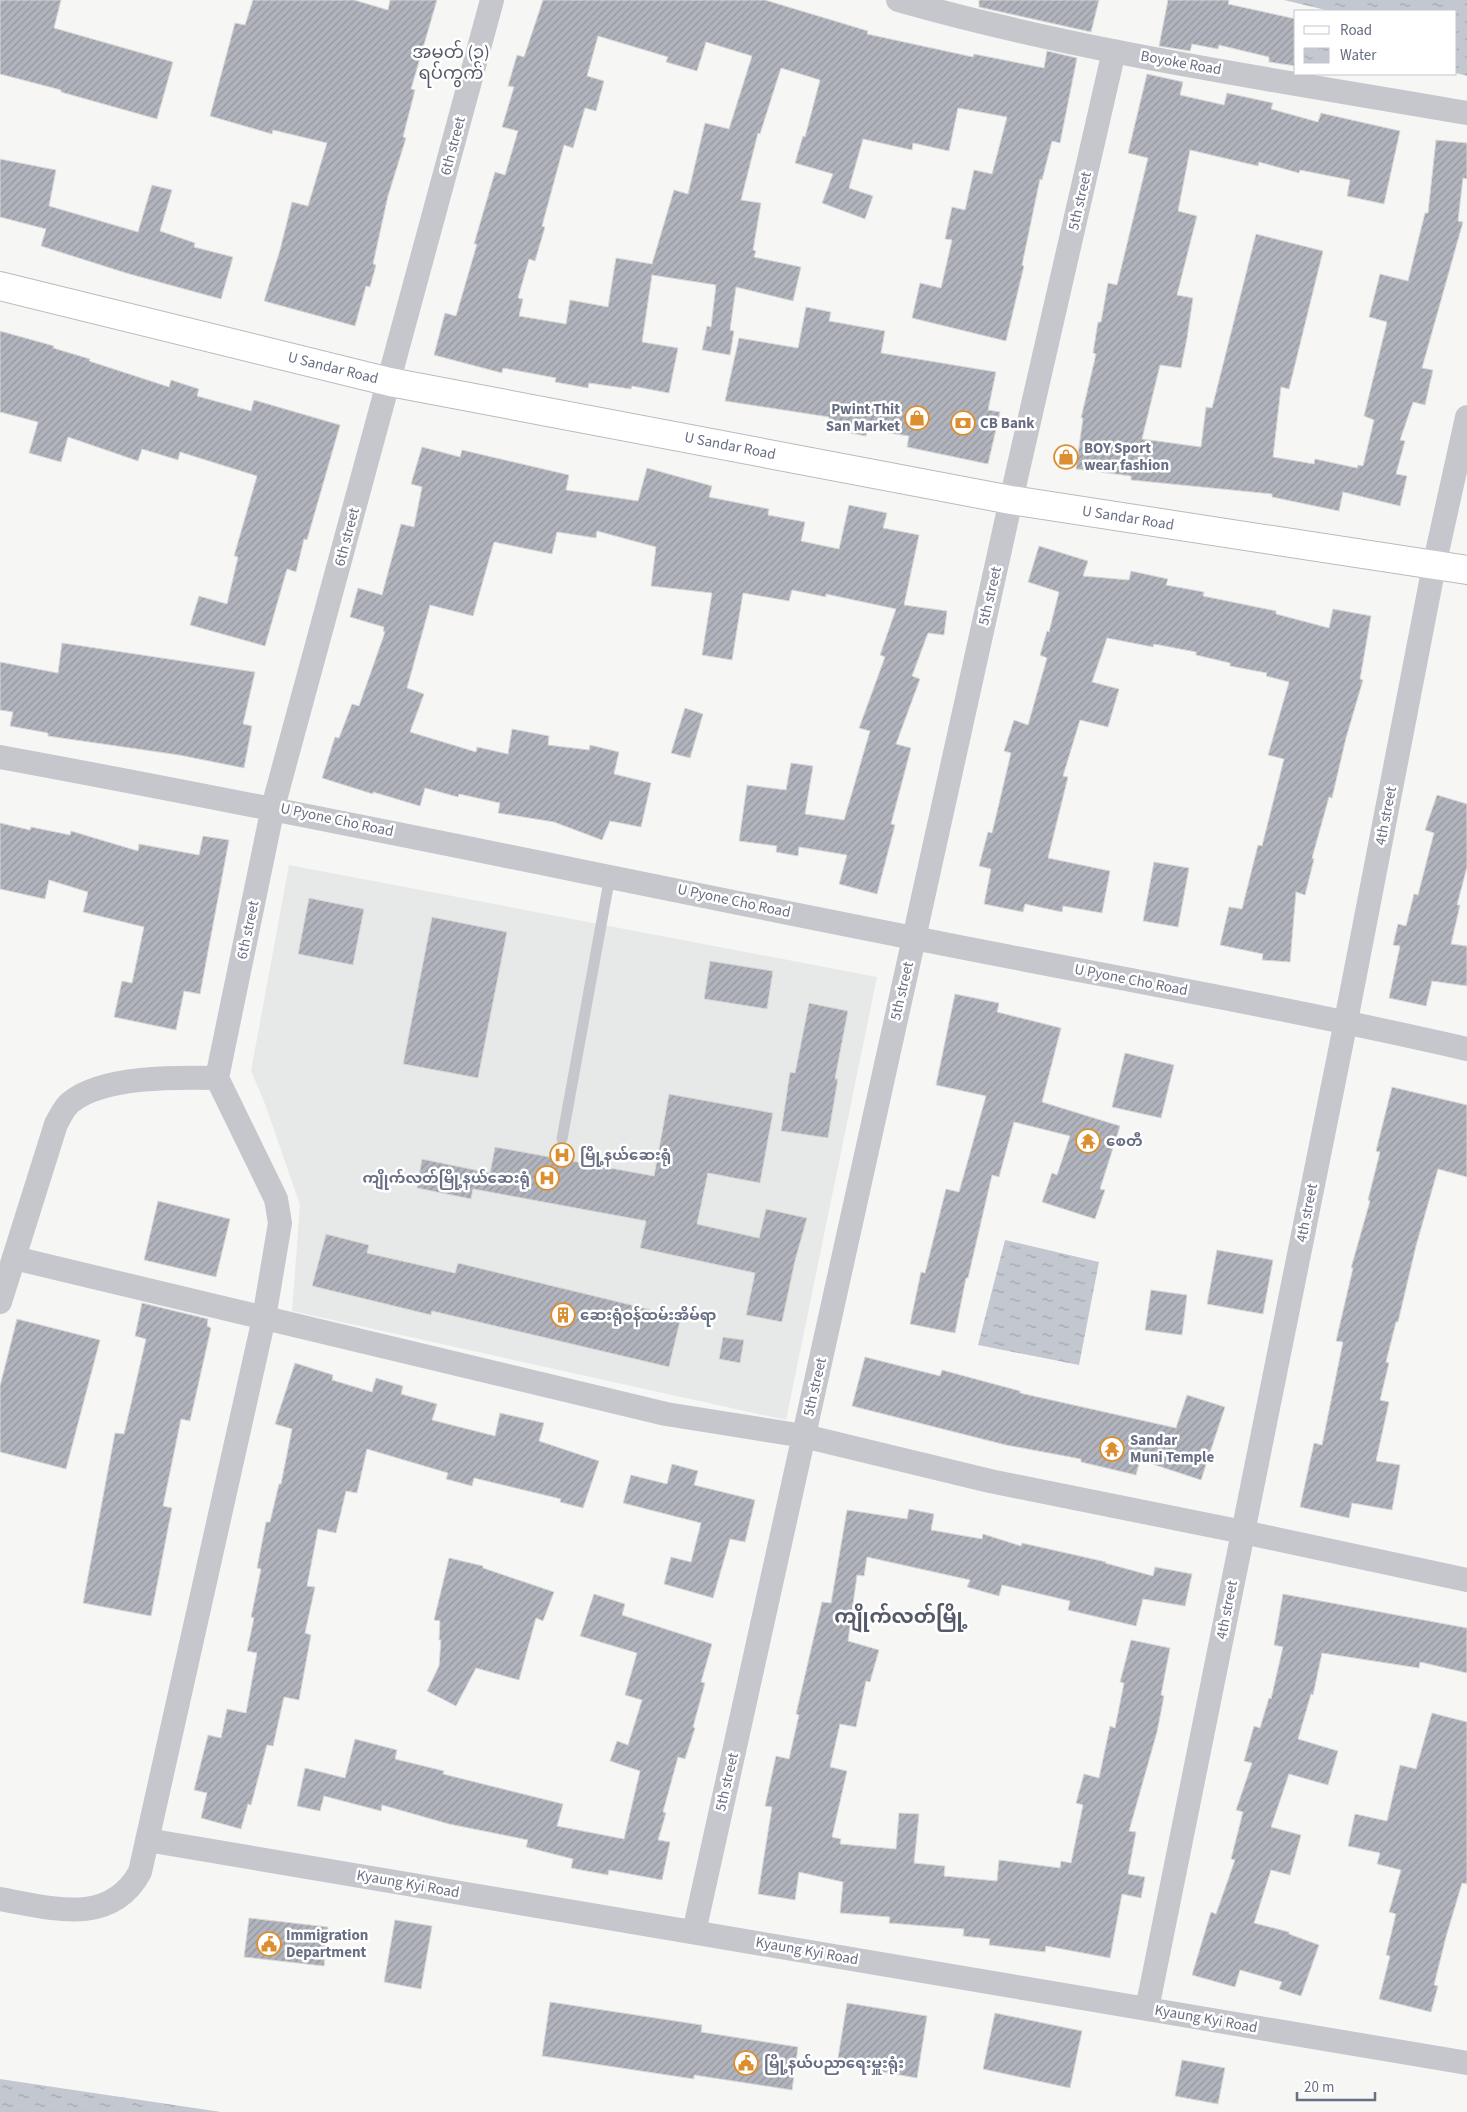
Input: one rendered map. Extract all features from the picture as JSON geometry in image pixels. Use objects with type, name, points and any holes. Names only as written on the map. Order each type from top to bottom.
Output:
[{"type":"main road","name":"U Sandar Road","points":[[0,286],[390,382],[1012,500],[1467,570]]},
{"type":"street","name":"6th street","points":[[217,1078],[273,808],[492,0]]},
{"type":"street","name":"Boyoke Road","points":[[898,0],[959,17],[1114,51],[1467,113]]},
{"type":"street","name":"5th street","points":[[694,1932],[914,938],[1114,51]]},
{"type":"street","name":"4th street","points":[[1148,2009],[1346,1021],[1434,566],[1467,417]]},
{"type":"street","name":"U Pyone Cho Road","points":[[0,757],[273,808],[914,938],[1346,1021],[1467,1049]]},
{"type":"street","points":[[0,1302],[56,1124],[69,1102],[104,1086],[172,1076],[217,1078],[276,1199],[280,1223],[264,1318],[140,1872],[132,1886],[123,1895],[91,1910],[63,1910],[0,1899]]},
{"type":"street","points":[[14,1258],[666,1414],[804,1436],[990,1481],[1467,1580]]},
{"type":"street","name":"Kyaung Kyi Road","points":[[147,1840],[1467,2063]]},
{"type":"lane","points":[[562,1139],[610,876]]},
{"type":"shaded area","name":"မြို့နယ်ဆေးရုံ","points":[[289,865],[877,977],[786,1420],[292,1311],[300,1205],[265,1104],[251,1071]]},
{"type":"water","points":[[1284,0],[1467,0],[1467,76],[1457,73],[1457,10],[1326,10]]},
{"type":"water","points":[[1005,1240],[1099,1262],[1079,1365],[978,1345]]},
{"type":"water","points":[[0,2079],[221,2112],[0,2112]]},
{"type":"building","points":[[0,0],[61,0],[54,28],[173,62],[157,119],[0,74]]},
{"type":"building","points":[[253,0],[354,0],[388,10],[390,0],[437,0],[411,89],[415,90],[403,137],[406,138],[388,196],[373,264],[376,265],[370,287],[366,286],[355,326],[264,301],[280,250],[292,202],[308,206],[327,143],[273,130],[272,134],[210,116],[235,23],[245,25]]},
{"type":"building","points":[[543,0],[765,0],[868,31],[867,34],[973,57],[974,54],[1044,68],[1047,51],[1077,58],[1060,143],[1052,141],[1042,180],[1040,179],[1022,265],[1024,266],[1006,341],[912,318],[920,283],[941,288],[952,240],[945,239],[952,207],[965,210],[974,170],[992,174],[1007,117],[958,108],[949,151],[913,143],[912,150],[863,139],[849,188],[873,196],[865,219],[822,203],[833,174],[795,163],[803,136],[805,137],[820,80],[781,68],[760,134],[758,133],[741,200],[761,203],[753,250],[756,251],[754,257],[801,267],[793,301],[736,287],[730,330],[734,331],[730,355],[702,350],[707,326],[711,327],[716,285],[652,275],[642,342],[678,348],[669,393],[632,386],[631,389],[589,383],[588,388],[555,382],[556,378],[503,368],[502,373],[434,355],[445,313],[456,316],[495,172],[505,175],[518,131],[502,127],[514,87],[508,86],[517,55],[524,57]],"holes":[[[598,36],[668,57],[666,62],[697,71],[706,42],[752,56],[729,129],[705,123],[688,194],[674,190],[652,264],[616,258],[608,307],[570,300],[566,324],[519,316],[523,299],[518,298],[529,259],[535,261],[545,227],[542,226],[564,145],[573,148],[585,108],[596,111],[604,81],[587,76]]]},
{"type":"building","points":[[979,0],[1099,0],[1091,32],[979,7]]},
{"type":"building","points":[[1168,0],[1229,0],[1228,4],[1294,19],[1294,66],[1269,62],[1269,57],[1219,45],[1218,49],[1192,44],[1190,51],[1159,46]]},
{"type":"building","points":[[1147,74],[1183,82],[1180,95],[1224,105],[1227,93],[1273,103],[1271,109],[1318,122],[1321,113],[1400,131],[1384,204],[1347,196],[1350,180],[1300,170],[1299,173],[1259,162],[1258,166],[1190,150],[1178,211],[1197,216],[1177,295],[1193,298],[1187,338],[1181,368],[1160,365],[1142,439],[1201,447],[1206,407],[1212,408],[1256,234],[1323,251],[1289,389],[1281,387],[1273,457],[1314,464],[1315,459],[1357,468],[1358,465],[1363,466],[1374,420],[1364,416],[1387,322],[1369,317],[1380,274],[1408,281],[1425,213],[1428,213],[1436,140],[1467,143],[1467,179],[1463,178],[1458,221],[1463,222],[1422,368],[1433,370],[1425,405],[1413,402],[1400,440],[1405,441],[1396,474],[1407,476],[1400,506],[1343,492],[1339,511],[1272,497],[1272,494],[1131,480],[1131,476],[1076,469],[1083,418],[1081,418],[1096,354],[1093,353],[1098,322],[1101,322],[1108,283],[1117,285],[1148,158],[1128,153]]},
{"type":"building","points":[[0,159],[56,170],[49,206],[138,232],[152,185],[172,190],[160,231],[195,243],[194,247],[233,257],[221,299],[126,273],[41,246],[46,229],[0,217]]},
{"type":"building","points":[[806,307],[831,312],[829,321],[885,331],[881,353],[996,372],[988,410],[1000,412],[988,464],[907,447],[909,436],[868,430],[866,436],[827,429],[829,417],[725,401],[739,338],[798,348]]},
{"type":"building","points":[[0,331],[54,346],[53,348],[90,359],[89,361],[169,387],[171,380],[199,389],[197,396],[251,411],[254,400],[340,425],[307,540],[304,539],[296,572],[287,569],[265,646],[190,625],[199,596],[227,604],[238,557],[234,556],[257,476],[180,452],[178,460],[142,449],[138,461],[68,437],[61,462],[29,453],[38,422],[0,412]]},
{"type":"building","points":[[422,447],[460,457],[462,450],[569,475],[566,490],[638,501],[647,468],[712,486],[709,497],[769,509],[768,515],[805,522],[801,541],[839,549],[849,505],[887,513],[883,528],[919,535],[904,605],[947,611],[944,635],[928,633],[912,676],[920,679],[896,744],[911,748],[891,824],[895,825],[877,894],[839,884],[847,855],[799,847],[798,856],[776,852],[777,846],[739,841],[747,785],[786,790],[791,763],[813,766],[805,814],[844,820],[870,731],[859,728],[885,657],[880,655],[896,609],[826,594],[826,597],[792,590],[789,601],[743,593],[732,660],[702,655],[712,593],[651,586],[656,547],[597,531],[596,538],[557,532],[552,554],[494,542],[473,616],[430,605],[407,688],[424,694],[410,732],[476,752],[477,747],[508,754],[512,729],[549,736],[548,745],[589,750],[590,745],[619,752],[614,774],[651,783],[641,827],[610,821],[602,840],[554,822],[498,813],[500,803],[459,794],[458,797],[425,788],[420,806],[322,778],[335,737],[339,738],[352,704],[359,706],[385,632],[383,631],[384,627],[350,617],[358,588],[382,595],[401,524],[414,527],[422,487],[411,484]]},
{"type":"building","points":[[1039,546],[1088,561],[1083,576],[1129,580],[1131,571],[1168,579],[1166,585],[1204,592],[1203,596],[1276,611],[1276,614],[1329,628],[1333,609],[1371,616],[1360,679],[1363,680],[1346,738],[1332,798],[1329,797],[1312,858],[1314,859],[1305,895],[1296,892],[1290,962],[1262,960],[1263,954],[1220,945],[1229,907],[1242,909],[1258,845],[1262,846],[1284,759],[1268,755],[1289,682],[1266,676],[1267,673],[1230,666],[1230,663],[1196,655],[1196,652],[1154,644],[1153,647],[1107,638],[1092,682],[1119,689],[1108,727],[1080,720],[1063,776],[1068,777],[1048,858],[1110,871],[1102,913],[1063,906],[1062,912],[1025,904],[1023,912],[984,904],[991,869],[979,866],[988,832],[992,833],[1011,753],[1004,751],[1014,720],[1028,725],[1047,658],[1040,655],[1047,631],[1049,632],[1059,592],[1028,582]]},
{"type":"building","points":[[62,643],[255,672],[243,724],[252,726],[244,768],[179,755],[48,736],[48,733],[10,726],[13,712],[0,710],[0,662],[58,673]]},
{"type":"building","points":[[685,708],[703,714],[690,758],[671,753]]},
{"type":"building","points":[[1437,795],[1467,804],[1467,867],[1457,905],[1460,905],[1451,944],[1467,946],[1467,986],[1432,981],[1426,1006],[1389,998],[1400,946],[1393,945],[1398,924],[1406,926],[1414,894],[1418,895],[1434,833],[1425,830]]},
{"type":"building","points":[[0,823],[30,830],[31,827],[70,835],[71,831],[138,851],[139,844],[199,855],[203,836],[229,840],[200,994],[184,991],[176,1030],[114,1017],[122,981],[132,983],[144,927],[83,912],[88,892],[49,880],[45,899],[0,889]]},
{"type":"building","points":[[1154,862],[1189,868],[1178,927],[1143,921]]},
{"type":"building","points":[[309,898],[364,909],[353,965],[298,954]]},
{"type":"building","points":[[432,917],[507,932],[478,1078],[403,1064]]},
{"type":"building","points":[[710,961],[773,971],[767,1009],[704,999]]},
{"type":"building","points":[[955,994],[999,1003],[997,1012],[1061,1028],[1042,1102],[1120,1126],[1100,1189],[1105,1190],[1095,1219],[1042,1202],[1052,1173],[1057,1175],[1070,1136],[1014,1122],[999,1177],[992,1175],[968,1278],[966,1278],[955,1333],[910,1324],[921,1272],[925,1273],[946,1189],[959,1192],[986,1096],[936,1085]]},
{"type":"building","points":[[809,1003],[848,1011],[835,1079],[838,1079],[828,1138],[781,1131],[790,1072],[795,1073]]},
{"type":"building","points":[[1125,1053],[1174,1065],[1161,1118],[1112,1107]]},
{"type":"building","points":[[1392,1087],[1467,1105],[1467,1177],[1438,1169],[1386,1362],[1389,1363],[1380,1400],[1389,1402],[1376,1461],[1400,1465],[1392,1510],[1352,1503],[1349,1518],[1300,1507],[1314,1443],[1322,1445],[1343,1342],[1336,1341],[1353,1268],[1351,1268],[1370,1201],[1368,1200],[1380,1152],[1376,1151]]},
{"type":"building","points":[[669,1094],[773,1113],[760,1183],[708,1173],[697,1224],[759,1238],[766,1209],[807,1218],[795,1261],[782,1322],[746,1315],[755,1273],[640,1248],[646,1221],[473,1189],[471,1199],[417,1188],[422,1159],[490,1173],[495,1147],[654,1176]]},
{"type":"building","points":[[158,1201],[230,1219],[216,1277],[144,1260]]},
{"type":"building","name":"ဆေးရုံဝန်ထမ်းအိမ်ရာ","points":[[326,1234],[369,1245],[367,1253],[455,1273],[458,1263],[681,1317],[669,1367],[432,1311],[431,1315],[312,1286]]},
{"type":"building","points":[[1217,1250],[1273,1260],[1263,1314],[1207,1304]]},
{"type":"building","points":[[1151,1290],[1187,1295],[1182,1335],[1145,1330]]},
{"type":"building","points":[[142,1303],[208,1319],[207,1326],[211,1328],[190,1421],[181,1419],[163,1506],[172,1508],[151,1616],[83,1603],[115,1433],[124,1434],[146,1339],[135,1336]]},
{"type":"building","points":[[17,1319],[100,1340],[66,1469],[0,1452],[0,1386]]},
{"type":"building","points":[[723,1337],[744,1340],[740,1363],[719,1359]]},
{"type":"building","points":[[865,1357],[940,1376],[942,1370],[1020,1391],[1020,1393],[1176,1428],[1187,1395],[1225,1407],[1201,1480],[1140,1460],[1136,1475],[1081,1462],[1081,1459],[1006,1445],[852,1406]]},
{"type":"building","points":[[295,1363],[333,1375],[332,1380],[372,1392],[376,1378],[403,1386],[401,1394],[437,1404],[432,1420],[495,1436],[500,1413],[544,1423],[539,1441],[599,1461],[583,1508],[560,1502],[561,1499],[474,1478],[472,1486],[446,1479],[448,1473],[367,1449],[357,1493],[346,1491],[336,1533],[318,1529],[307,1586],[315,1587],[305,1633],[311,1635],[299,1700],[284,1697],[273,1746],[267,1745],[251,1805],[248,1804],[241,1829],[201,1818],[207,1793],[194,1790],[208,1735],[221,1738],[227,1709],[246,1713],[257,1653],[247,1651],[254,1618],[251,1617],[261,1569],[257,1568],[266,1522],[270,1522],[279,1484],[281,1484],[292,1429],[275,1424]]},
{"type":"building","points":[[672,1464],[698,1471],[694,1485],[755,1500],[745,1542],[730,1539],[713,1598],[664,1584],[671,1557],[691,1562],[701,1523],[623,1503],[631,1475],[667,1484]]},
{"type":"building","points":[[909,1509],[934,1514],[931,1530],[982,1539],[983,1534],[1021,1546],[1022,1543],[1106,1562],[1153,1576],[1155,1567],[1192,1574],[1185,1606],[1143,1599],[1136,1626],[1068,1610],[1070,1601],[1002,1585],[999,1596],[967,1587],[970,1580],[867,1557],[864,1576],[857,1575],[848,1641],[879,1650],[870,1682],[866,1681],[856,1727],[840,1724],[830,1767],[847,1771],[832,1837],[841,1839],[840,1844],[896,1849],[899,1813],[919,1814],[914,1863],[945,1866],[944,1876],[997,1881],[999,1860],[1060,1868],[1061,1861],[1071,1863],[1083,1805],[1076,1803],[1084,1774],[1099,1778],[1110,1726],[1115,1728],[1124,1683],[1120,1682],[1131,1640],[1170,1648],[1161,1695],[1164,1696],[1157,1732],[1129,1831],[1136,1832],[1128,1874],[1145,1877],[1141,1898],[1122,1894],[1110,1958],[1046,1946],[1045,1952],[989,1945],[990,1939],[963,1936],[964,1929],[889,1923],[890,1917],[840,1913],[843,1882],[799,1872],[795,1900],[758,1894],[772,1807],[765,1806],[776,1756],[789,1759],[799,1715],[796,1714],[822,1602],[831,1603],[847,1510],[907,1519]]},
{"type":"building","points":[[449,1558],[483,1566],[483,1568],[554,1592],[543,1621],[536,1618],[519,1680],[476,1668],[456,1706],[427,1691],[439,1666],[440,1621],[434,1620]]},
{"type":"building","points":[[594,1594],[625,1604],[622,1615],[712,1644],[701,1682],[705,1683],[693,1727],[695,1728],[685,1759],[678,1757],[663,1812],[666,1813],[658,1840],[670,1842],[662,1880],[609,1870],[608,1875],[571,1868],[573,1859],[526,1847],[528,1840],[449,1824],[382,1805],[381,1811],[324,1796],[320,1811],[297,1806],[305,1768],[345,1778],[355,1739],[397,1750],[395,1759],[444,1771],[443,1774],[563,1804],[557,1826],[624,1839],[640,1771],[610,1761],[617,1741],[628,1745],[642,1700],[625,1695],[637,1653],[580,1636]]},
{"type":"building","points":[[1283,1594],[1467,1628],[1467,1673],[1420,1662],[1419,1668],[1322,1653],[1313,1695],[1311,1694],[1298,1739],[1338,1751],[1328,1785],[1289,1774],[1271,1827],[1301,1835],[1290,1875],[1271,1870],[1254,1923],[1289,1932],[1289,1934],[1319,1945],[1301,1996],[1279,1989],[1282,1982],[1240,1970],[1235,1987],[1192,1975],[1211,1912],[1216,1914],[1235,1860],[1231,1859],[1243,1812],[1236,1810],[1252,1763],[1244,1761],[1254,1726],[1260,1728],[1269,1698],[1271,1699],[1283,1647],[1274,1645]]},
{"type":"building","points":[[1432,1713],[1467,1722],[1467,1884],[1462,1883],[1446,1937],[1434,1985],[1438,1986],[1431,2012],[1379,1999],[1390,1956],[1386,1955],[1396,1914],[1389,1912],[1401,1870],[1377,1864],[1380,1853],[1348,1846],[1355,1814],[1387,1821],[1400,1765],[1416,1769]]},
{"type":"building","points":[[249,1918],[328,1927],[324,1966],[244,1957]]},
{"type":"building","points":[[395,1920],[432,1926],[421,1989],[384,1982]]},
{"type":"building","points":[[550,2002],[702,2025],[701,2032],[798,2047],[792,2090],[694,2075],[694,2079],[542,2056]]},
{"type":"building","points":[[847,2003],[927,2016],[917,2078],[837,2064]]},
{"type":"building","points":[[995,2013],[1082,2031],[1070,2088],[983,2069]]},
{"type":"building","points":[[1182,2060],[1225,2068],[1218,2104],[1175,2096]]},
{"type":"place","name":"Pwint Thit San Market","points":[[917,418]]},
{"type":"place","name":"CB Bank","points":[[963,423]]},
{"type":"place","name":"BOY Sport wear fashion","points":[[1066,457]]},
{"type":"place","name":"စေတီ","points":[[1088,1141]]},
{"type":"place","name":"မြို့နယ်ဆေးရုံ","points":[[562,1155]]},
{"type":"place","name":"ကျိုက်လတ်မြို့နယ်ဆေးရုံ","points":[[547,1178]]},
{"type":"place","name":"ဆေးရုံဝန်ထမ်းအိမ်ရာ","points":[[563,1315]]},
{"type":"place","name":"Sandar Muni Temple","points":[[1112,1449]]},
{"type":"place","name":"Immigration Department","points":[[269,1944]]},
{"type":"place","name":"မြို့နယ်ပညာရေးမှူးရုံး","points":[[746,2063]]},
{"type":"district","name":"အမှတ် (၃) ရပ်ကွက်","points":[[451,62]]},
{"type":"district","name":"ကျိုက်လတ်မြို့","points":[[901,1617]]}]
